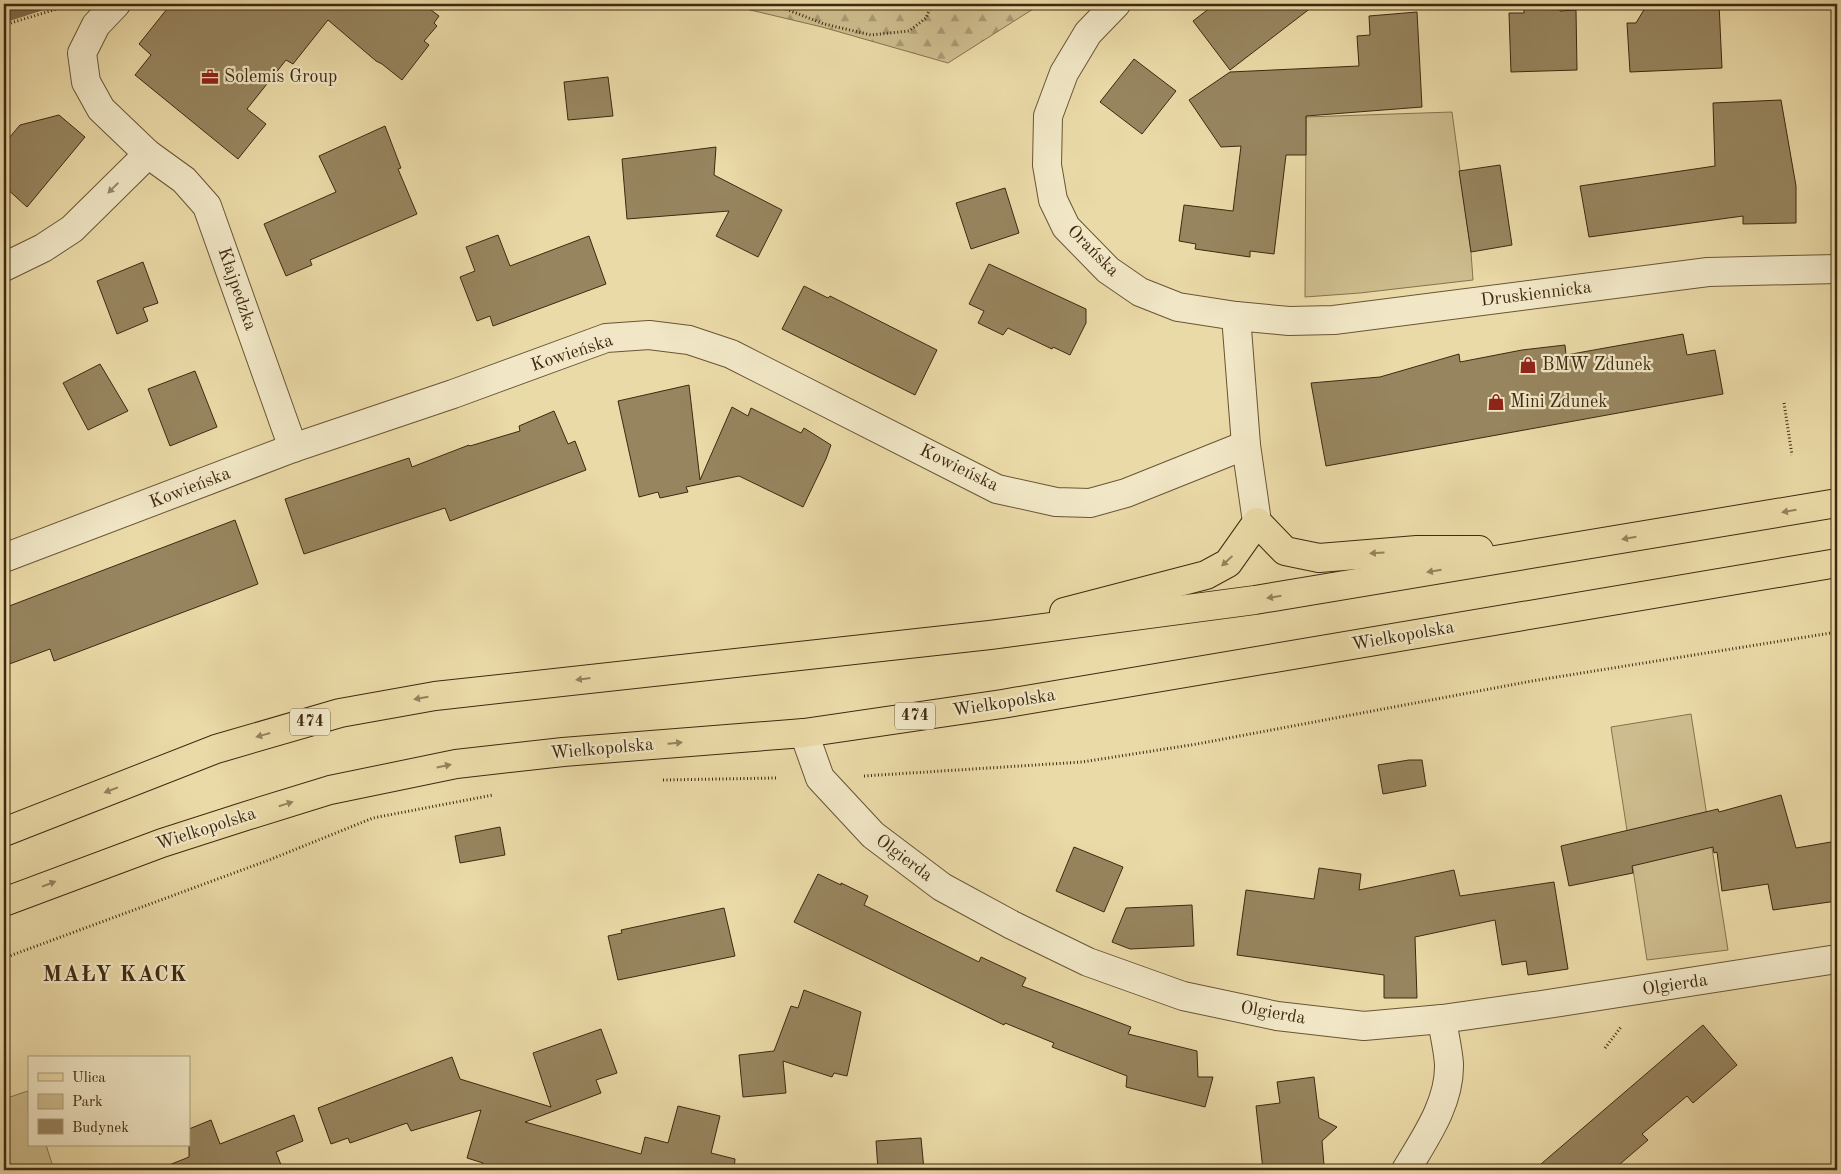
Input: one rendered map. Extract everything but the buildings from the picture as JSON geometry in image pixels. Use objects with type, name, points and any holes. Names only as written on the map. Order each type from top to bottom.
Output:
[{"type":"main road","name":"474","points":[[4,832],[216,749],[340,713],[435,696],[990,635],[1255,600],[1837,503]]},
{"type":"main road","points":[[990,635],[1088,604],[1206,575],[1228,562],[1257,522],[1285,551],[1319,558],[1417,550],[1566,549]]},
{"type":"main road","name":"Wielkopolska","points":[[4,902],[162,843],[246,816],[340,788],[456,764],[563,752],[804,733],[1002,704],[1837,563]]},
{"type":"street","name":"Kłajpedzka","points":[[116,4],[96,25],[82,53],[86,82],[101,109],[148,154],[184,180],[207,206],[293,448]]},
{"type":"street","name":"Orańska","points":[[1116,4],[1088,33],[1064,73],[1048,116],[1047,165],[1053,200],[1066,227],[1108,270],[1140,292],[1178,307],[1236,316]]},
{"type":"street","points":[[4,267],[43,248],[72,229],[148,154]]},
{"type":"street","name":"Druskiennicka","points":[[1236,316],[1289,321],[1334,320],[1708,272],[1837,269]]},
{"type":"street","points":[[1236,316],[1246,445],[1257,522]]},
{"type":"street","name":"Kowieńska","points":[[4,558],[293,448],[453,394],[606,338],[649,335],[689,340],[731,354],[997,489],[1056,502],[1090,503],[1126,493],[1246,445]]},
{"type":"street","name":"Olgierda","points":[[804,733],[820,778],[873,835],[942,887],[1012,925],[1088,962],[1183,996],[1277,1016],[1364,1026],[1442,1019],[1648,990],[1837,959]]},
{"type":"street","points":[[1406,1170],[1437,1116],[1446,1090],[1449,1065],[1442,1019]]},
{"type":"path","points":[[55,4],[57,9]]},
{"type":"path","points":[[4,24],[73,4]]},
{"type":"path","points":[[773,4],[824,24],[871,35],[909,31],[926,18],[932,4]]},
{"type":"path","points":[[1784,403],[1792,455]]},
{"type":"path","points":[[863,776],[1082,762],[1197,744],[1532,681],[1837,632]]},
{"type":"path","points":[[661,780],[776,778]]},
{"type":"path","points":[[4,958],[269,860],[373,818],[496,795]]},
{"type":"green space","points":[[725,4],[1041,4],[948,63],[822,27]]},
{"type":"green space","points":[[1452,112],[1473,280],[1360,293],[1305,297],[1306,117]]},
{"type":"green space","points":[[1691,714],[1728,950],[1647,960],[1611,727]]},
{"type":"green space","points":[[28,1091],[28,1146],[46,1146],[54,1170],[4,1170],[4,1099]]},
{"type":"waterway","points":[[4,17],[44,4]]},
{"type":"place","name":"Solemis Group","points":[[210,77]]},
{"type":"place","name":"BMW Zdunek","points":[[1528,365]]},
{"type":"place","name":"Mini Zdunek","points":[[1496,402]]},
{"type":"district","name":"MAŁY KACK","points":[[115,975]]}]
